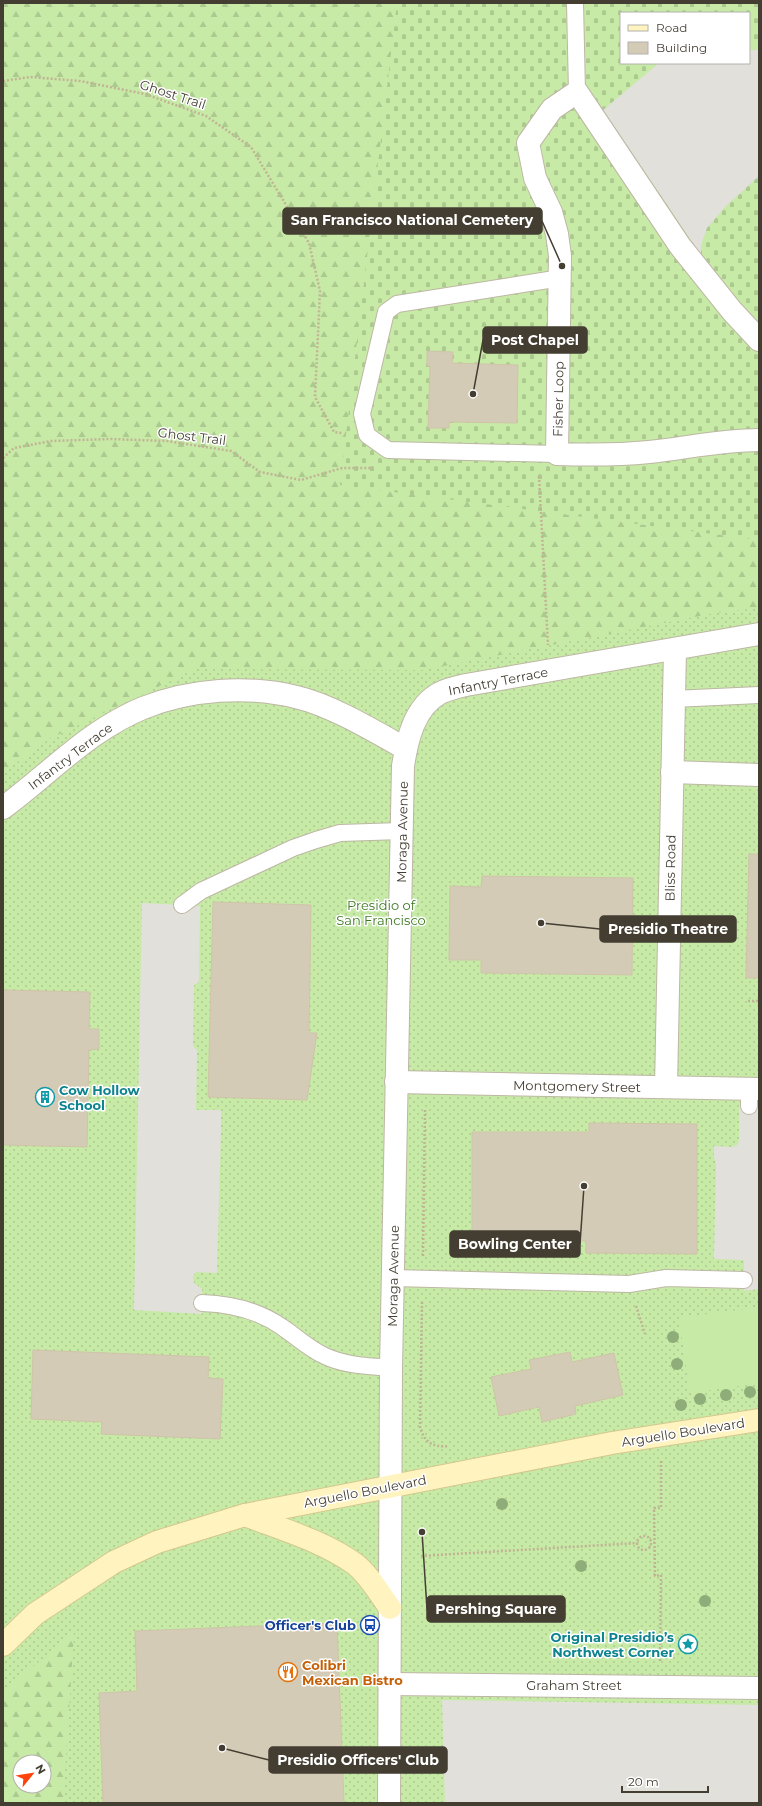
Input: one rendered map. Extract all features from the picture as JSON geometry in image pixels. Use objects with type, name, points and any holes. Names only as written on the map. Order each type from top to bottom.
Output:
[{"type":"street","name":"Fisher Loop","points":[[577,92],[552,109],[528,143],[535,178],[551,212],[557,234],[561,278],[548,454],[588,455],[649,452],[708,443],[759,440]]},
{"type":"street","points":[[577,92],[680,246],[732,311],[759,340]]},
{"type":"street","name":"Infantry Terrace","points":[[3,808],[98,733],[143,708],[179,696],[239,691],[265,692],[297,697],[354,721],[406,749],[415,722],[422,709],[430,700],[440,693],[466,685],[759,634]]},
{"type":"street","name":"Bliss Road","points":[[666,1087],[675,649]]},
{"type":"street","name":"Moraga Avenue","points":[[389,1803],[389,1486],[401,831],[403,766],[406,749]]},
{"type":"street","points":[[672,772],[759,775]]},
{"type":"street","name":"Montgomery Street","points":[[396,1082],[666,1087],[753,1095]]},
{"type":"street","name":"Arguello Boulevard","points":[[3,1645],[35,1614],[114,1562],[157,1542],[245,1515],[662,1434],[759,1420]]},
{"type":"street","points":[[245,1515],[322,1545],[355,1564],[364,1573],[390,1608]]},
{"type":"street","name":"Graham Street","points":[[389,1684],[759,1688]]},
{"type":"lane","points":[[575,3],[577,92]]},
{"type":"lane","points":[[548,454],[388,450],[367,434],[362,414],[386,312],[397,304],[561,278]]},
{"type":"lane","points":[[674,699],[759,695]]},
{"type":"lane","points":[[182,905],[201,891],[293,848],[316,840],[340,833],[401,831]]},
{"type":"lane","points":[[393,1278],[629,1284],[666,1278],[744,1280]]},
{"type":"lane","points":[[202,1303],[232,1305],[250,1310],[282,1327],[309,1348],[342,1363],[391,1368]]},
{"type":"path","name":"Ghost Trail","points":[[3,81],[30,77],[80,81],[146,94],[206,116],[251,147],[309,243],[320,291],[315,397],[334,432],[367,434]]},
{"type":"path","name":"Ghost Trail","points":[[3,458],[14,448],[51,441],[110,439],[167,442],[231,451],[260,472],[301,480],[342,468],[374,468],[388,450]]},
{"type":"path","points":[[548,454],[549,670]]},
{"type":"path","points":[[748,1001],[759,1001]]},
{"type":"path","points":[[423,1260],[425,1105]]},
{"type":"path","points":[[629,1284],[645,1334]]},
{"type":"path","points":[[422,1297],[420,1427],[422,1436],[428,1443],[436,1446],[456,1446]]},
{"type":"path","points":[[661,1686],[661,1575],[655,1576],[653,1542],[654,1508],[661,1508],[662,1434]]},
{"type":"path","points":[[637,1543],[639,1537],[643,1535],[648,1536],[653,1542]]},
{"type":"path","points":[[637,1543],[639,1547],[645,1550],[653,1542]]},
{"type":"path","points":[[421,1556],[637,1543]]},
{"type":"green space","name":"Presidio of San Francisco","points":[[3,3],[759,3],[759,1803],[3,1803]]},
{"type":"green space","points":[[3,3],[397,3],[759,476],[759,608],[715,613],[423,670],[195,669],[47,740],[3,773]]},
{"type":"green space","points":[[397,3],[759,3],[759,540],[340,485]]},
{"type":"green space","points":[[759,1307],[759,1383],[690,1393],[679,1318]]},
{"type":"green space","points":[[74,1633],[63,1803],[3,1803],[3,1691]]},
{"type":"shaded area","points":[[750,50],[759,50],[759,176],[725,207],[707,228],[701,245],[701,255],[603,110],[658,64],[750,64]]},
{"type":"shaded area","points":[[142,903],[200,906],[199,982],[194,985],[193,1046],[197,1050],[196,1110],[221,1110],[217,1273],[196,1272],[193,1276],[194,1283],[202,1289],[202,1314],[134,1310]]},
{"type":"shaded area","points":[[739,1105],[759,1106],[759,1289],[744,1291],[744,1260],[714,1259],[716,1166],[714,1146],[732,1147],[737,1145],[739,1141]]},
{"type":"shaded area","points":[[442,1700],[759,1705],[759,1803],[445,1803]]},
{"type":"building","points":[[427,351],[453,352],[452,363],[518,365],[517,423],[449,422],[449,428],[428,428],[430,366],[427,366]]},
{"type":"building","points":[[749,854],[759,854],[759,978],[746,978]]},
{"type":"building","points":[[482,876],[633,878],[632,975],[481,973],[481,960],[449,960],[450,886],[481,887]]},
{"type":"building","points":[[213,902],[311,905],[309,1033],[317,1033],[307,1100],[208,1097]]},
{"type":"building","name":"Cow Hollow School","points":[[3,990],[90,992],[89,1029],[99,1029],[99,1049],[89,1050],[87,1147],[3,1145]]},
{"type":"building","points":[[589,1123],[697,1124],[697,1254],[586,1253],[586,1241],[472,1240],[472,1132],[589,1132]]},
{"type":"building","points":[[33,1350],[209,1357],[208,1378],[223,1379],[220,1439],[101,1434],[102,1422],[31,1419]]},
{"type":"building","points":[[570,1352],[572,1362],[614,1353],[623,1395],[575,1406],[576,1414],[542,1422],[539,1407],[499,1416],[491,1377],[531,1369],[529,1360]]},
{"type":"building","points":[[337,1623],[344,1803],[103,1803],[99,1693],[137,1691],[135,1631]]},
{"type":"place","name":"San Francisco National Cemetery","points":[[562,266]]},
{"type":"place","name":"Post Chapel","points":[[473,394]]},
{"type":"place","name":"Presidio Theatre","points":[[541,923]]},
{"type":"place","name":"Cow Hollow School","points":[[45,1097]]},
{"type":"place","name":"Bowling Center","points":[[584,1186]]},
{"type":"place","name":"Pershing Square","points":[[422,1532]]},
{"type":"place","name":"Officer's Club","points":[[370,1625]]},
{"type":"place","name":"Original Presidio’s Northwest Corner","points":[[688,1644]]},
{"type":"place","name":"Colibri Mexican Bistro","points":[[288,1672]]},
{"type":"place","name":"Presidio Officers' Club","points":[[222,1748]]}]
